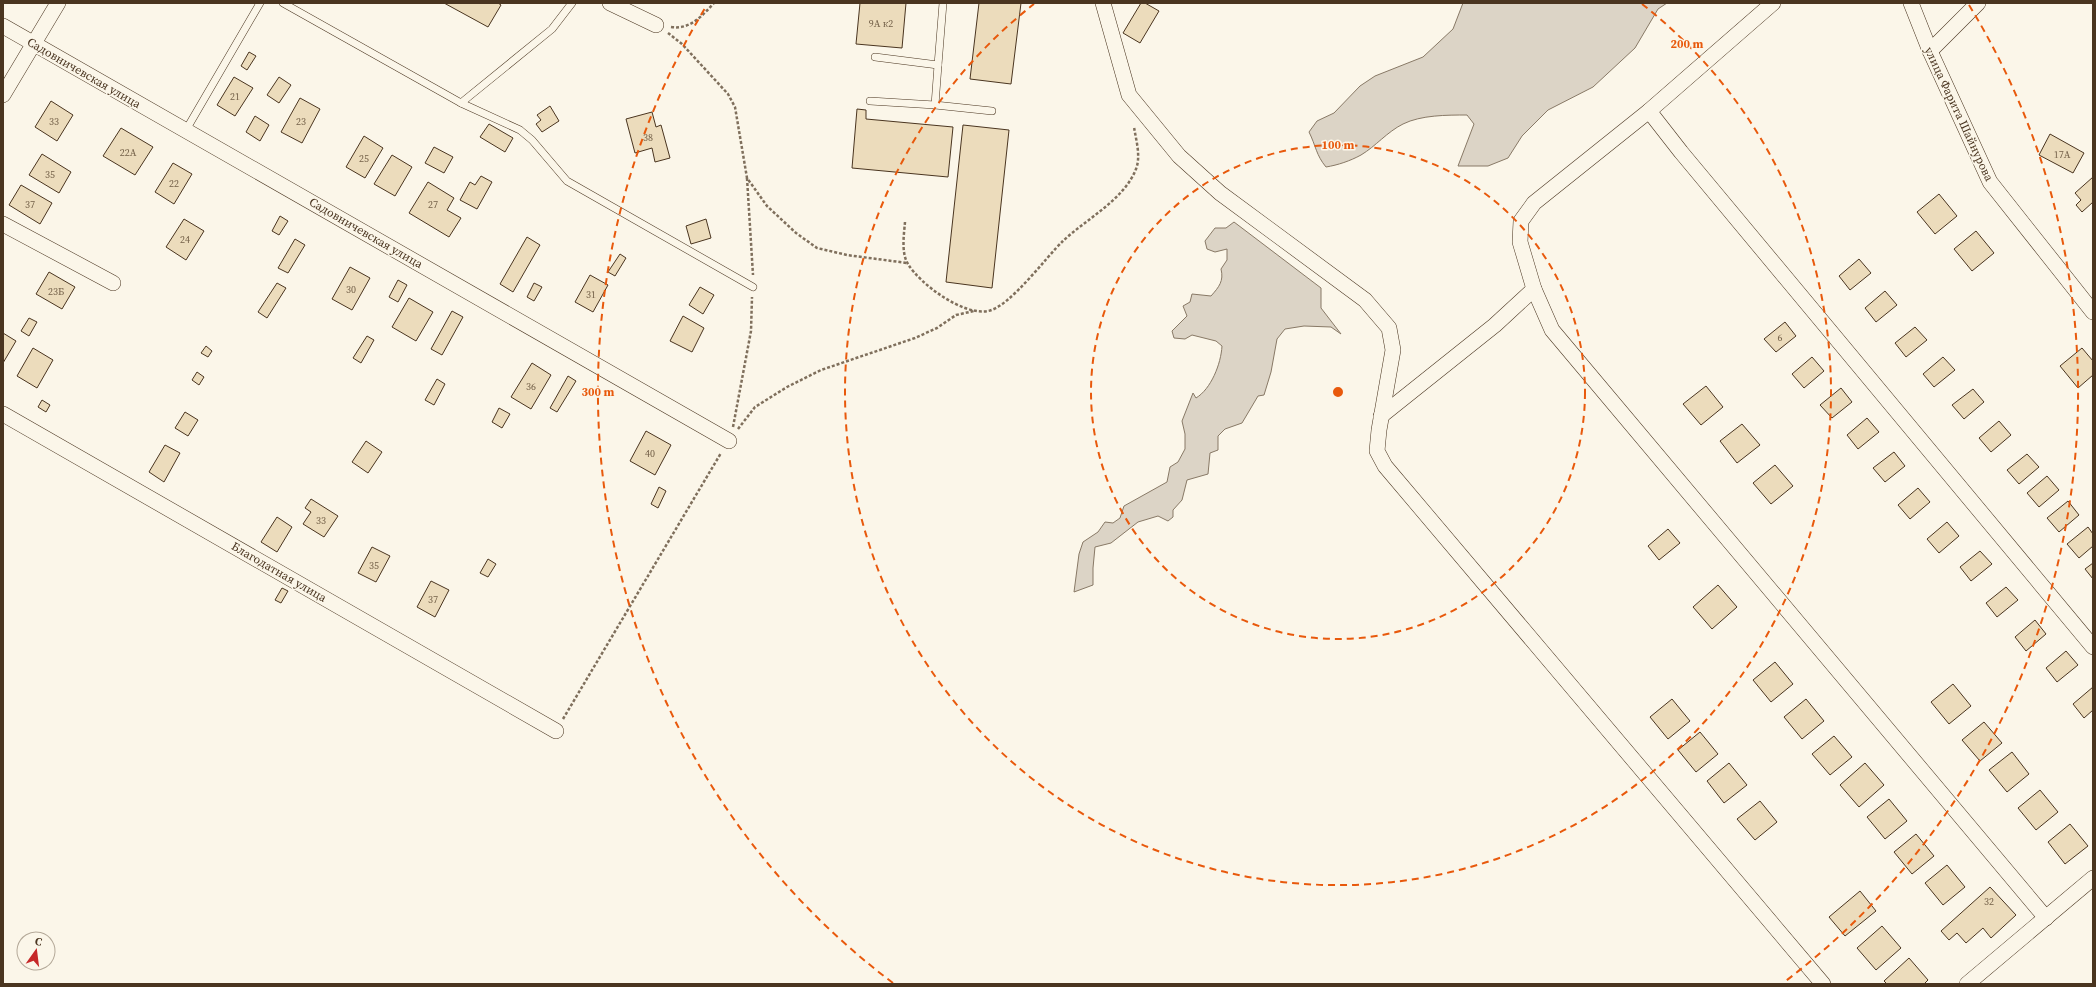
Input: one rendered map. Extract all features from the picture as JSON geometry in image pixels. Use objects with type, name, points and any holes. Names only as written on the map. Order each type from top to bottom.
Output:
[{"type":"street","points":[[3,95],[58,3]]},
{"type":"street","points":[[610,3],[656,25]]},
{"type":"street","points":[[1103,3],[1129,95],[1179,156],[1220,193],[1365,300],[1389,328],[1393,350],[1377,450],[1385,466],[1823,984]]},
{"type":"street","points":[[1773,3],[1649,111],[1534,203],[1521,221],[1520,242],[1534,289],[1552,330],[2046,918]]},
{"type":"street","name":"улица Фарита Шайнурова","points":[[1911,3],[1930,51],[1990,182],[2093,312]]},
{"type":"street","points":[[1930,51],[1978,3]]},
{"type":"street","name":"Садовничевская улица","points":[[3,26],[729,440]]},
{"type":"street","points":[[1649,111],[1681,152],[2093,647]]},
{"type":"street","points":[[3,224],[113,283]]},
{"type":"street","points":[[1382,416],[1495,325],[1534,289]]},
{"type":"street","name":"Благодатная улица","points":[[3,414],[556,731]]},
{"type":"street","points":[[1967,984],[2093,878]]},
{"type":"lane","points":[[186,130],[260,3]]},
{"type":"lane","points":[[283,3],[461,103],[520,130],[532,140],[567,181],[753,287]]},
{"type":"lane","points":[[461,103],[552,29],[572,3]]},
{"type":"lane","points":[[935,106],[943,3]]},
{"type":"lane","points":[[875,57],[938,65]]},
{"type":"lane","points":[[870,100],[992,111]]},
{"type":"path","points":[[656,25],[678,28],[691,25],[714,3]]},
{"type":"path","points":[[656,25],[682,44],[728,94],[735,107],[747,178],[753,287],[751,331],[736,414],[729,440]]},
{"type":"path","points":[[556,731],[729,440],[755,407],[786,387],[821,370],[916,338],[937,328],[956,315],[975,311],[990,311],[1006,300],[1030,280],[1044,259],[1064,240],[1100,212],[1125,186],[1136,168],[1138,151],[1133,125]]},
{"type":"path","points":[[747,178],[767,206],[796,233],[817,248],[847,255],[907,263]]},
{"type":"path","points":[[905,222],[903,244],[907,263],[923,281],[949,301],[975,311]]},
{"type":"shaded area","points":[[1463,3],[1667,3],[1658,9],[1635,48],[1593,87],[1548,110],[1522,136],[1508,158],[1488,166],[1458,166],[1474,124],[1467,115],[1443,115],[1426,117],[1403,124],[1361,155],[1326,167],[1318,154],[1309,132],[1317,121],[1334,113],[1360,86],[1375,76],[1423,57],[1453,29]]},
{"type":"shaded area","points":[[1234,222],[1321,288],[1321,308],[1341,334],[1331,327],[1304,326],[1285,329],[1277,339],[1271,372],[1264,395],[1258,396],[1242,423],[1225,429],[1218,436],[1218,450],[1210,453],[1208,474],[1187,480],[1182,500],[1173,510],[1173,517],[1168,521],[1158,516],[1138,522],[1111,543],[1095,547],[1093,585],[1074,592],[1079,554],[1083,542],[1098,532],[1105,522],[1113,523],[1120,518],[1124,506],[1167,482],[1170,467],[1178,462],[1185,449],[1185,434],[1182,421],[1193,393],[1196,398],[1211,382],[1220,360],[1222,346],[1216,341],[1192,335],[1185,339],[1174,338],[1172,331],[1187,316],[1183,306],[1190,302],[1192,294],[1211,296],[1218,287],[1222,277],[1221,269],[1227,260],[1227,249],[1215,252],[1207,249],[1205,241],[1215,228],[1226,228]]},
{"type":"building","points":[[444,3],[498,3],[501,5],[488,27]]},
{"type":"building","points":[[860,3],[906,3],[902,48],[856,44]]},
{"type":"building","points":[[979,3],[1021,3],[1011,84],[970,79]]},
{"type":"building","points":[[1141,3],[1145,3],[1159,11],[1140,43],[1123,33]]},
{"type":"building","points":[[249,52],[256,56],[247,70],[241,66]]},
{"type":"building","points":[[234,77],[253,88],[235,116],[217,105]]},
{"type":"building","points":[[279,77],[291,85],[279,103],[267,95]]},
{"type":"building","points":[[300,98],[320,109],[302,143],[281,132]]},
{"type":"building","points":[[51,101],[73,115],[57,141],[35,127]]},
{"type":"building","points":[[550,106],[559,121],[542,132],[536,124],[541,120],[537,115]]},
{"type":"building","points":[[857,109],[866,110],[866,119],[953,127],[948,177],[852,168]]},
{"type":"building","points":[[652,112],[656,127],[661,125],[670,158],[655,162],[652,148],[635,153],[626,119]]},
{"type":"building","points":[[255,116],[269,125],[260,141],[246,132]]},
{"type":"building","points":[[489,124],[513,138],[505,152],[480,137]]},
{"type":"building","points":[[963,125],[1009,130],[992,288],[946,282]]},
{"type":"building","points":[[121,128],[153,147],[135,175],[103,156]]},
{"type":"building","points":[[2050,134],[2084,153],[2073,173],[2039,155]]},
{"type":"building","points":[[364,136],[383,148],[365,178],[346,167]]},
{"type":"building","points":[[434,147],[453,157],[444,173],[425,163]]},
{"type":"building","points":[[42,154],[71,172],[59,193],[29,175]]},
{"type":"building","points":[[392,155],[412,167],[395,196],[374,184]]},
{"type":"building","points":[[173,163],[192,174],[174,204],[155,192]]},
{"type":"building","points":[[481,176],[492,182],[477,209],[460,200],[470,182],[475,185]]},
{"type":"building","points":[[2093,177],[2093,202],[2082,212],[2076,205],[2081,200],[2075,193]]},
{"type":"building","points":[[428,182],[454,198],[447,210],[461,218],[449,237],[409,213]]},
{"type":"building","points":[[21,185],[52,203],[40,224],[9,205]]},
{"type":"building","points":[[1939,194],[1957,216],[1935,234],[1917,212]]},
{"type":"building","points":[[280,216],[288,221],[279,235],[272,231]]},
{"type":"building","points":[[184,219],[204,231],[186,260],[166,247]]},
{"type":"building","points":[[706,219],[711,238],[691,244],[686,226]]},
{"type":"building","points":[[1976,231],[1994,253],[1972,271],[1954,249]]},
{"type":"building","points":[[527,237],[540,245],[513,292],[500,284]]},
{"type":"building","points":[[295,239],[305,245],[288,273],[278,268]]},
{"type":"building","points":[[620,254],[626,258],[615,276],[608,272]]},
{"type":"building","points":[[1859,259],[1871,273],[1850,290],[1839,276]]},
{"type":"building","points":[[350,267],[370,278],[352,310],[332,299]]},
{"type":"building","points":[[49,272],[75,287],[62,309],[36,294]]},
{"type":"building","points":[[590,275],[608,285],[593,312],[575,302]]},
{"type":"building","points":[[398,280],[407,285],[398,302],[389,297]]},
{"type":"building","points":[[277,283],[286,288],[267,318],[258,312]]},
{"type":"building","points":[[534,283],[542,287],[534,301],[527,297]]},
{"type":"building","points":[[700,287],[714,295],[703,314],[689,305]]},
{"type":"building","points":[[1885,291],[1897,305],[1876,322],[1865,308]]},
{"type":"building","points":[[409,298],[433,312],[416,341],[392,327]]},
{"type":"building","points":[[452,311],[463,317],[442,355],[431,349]]},
{"type":"building","points":[[683,316],[704,328],[692,352],[670,341]]},
{"type":"building","points":[[29,318],[37,322],[29,336],[21,331]]},
{"type":"building","points":[[1785,322],[1796,336],[1776,352],[1764,339]]},
{"type":"building","points":[[1915,327],[1927,340],[1906,357],[1895,343]]},
{"type":"building","points":[[3,333],[16,341],[3,363]]},
{"type":"building","points":[[367,336],[374,340],[361,363],[353,358]]},
{"type":"building","points":[[206,346],[212,351],[208,357],[201,353]]},
{"type":"building","points":[[33,348],[53,360],[37,388],[17,376]]},
{"type":"building","points":[[2082,348],[2093,361],[2093,375],[2078,388],[2060,366]]},
{"type":"building","points":[[1812,357],[1824,371],[1804,388],[1792,374]]},
{"type":"building","points":[[1943,357],[1955,370],[1934,387],[1923,374]]},
{"type":"building","points":[[532,363],[551,375],[531,409],[511,397]]},
{"type":"building","points":[[197,372],[204,377],[199,385],[192,380]]},
{"type":"building","points":[[568,376],[576,381],[557,412],[550,408]]},
{"type":"building","points":[[437,379],[445,384],[434,405],[425,400]]},
{"type":"building","points":[[1706,386],[1723,407],[1701,425],[1683,404]]},
{"type":"building","points":[[1841,388],[1852,402],[1832,418],[1820,405]]},
{"type":"building","points":[[1973,389],[1984,402],[1964,419],[1952,405]]},
{"type":"building","points":[[42,400],[50,405],[46,412],[38,407]]},
{"type":"building","points":[[499,408],[510,414],[502,428],[492,422]]},
{"type":"building","points":[[185,412],[198,420],[188,436],[175,428]]},
{"type":"building","points":[[1867,418],[1879,432],[1858,449],[1847,435]]},
{"type":"building","points":[[1999,421],[2011,435],[1991,452],[1979,438]]},
{"type":"building","points":[[1742,424],[1760,445],[1737,463],[1720,441]]},
{"type":"building","points":[[646,431],[671,445],[655,475],[630,461]]},
{"type":"building","points":[[366,441],[382,452],[368,473],[352,462]]},
{"type":"building","points":[[165,445],[180,453],[164,482],[149,472]]},
{"type":"building","points":[[1894,452],[1905,466],[1885,482],[1873,468]]},
{"type":"building","points":[[2027,454],[2039,467],[2019,484],[2007,470]]},
{"type":"building","points":[[1775,465],[1793,486],[1771,504],[1753,483]]},
{"type":"building","points":[[2047,476],[2059,490],[2039,507],[2027,493]]},
{"type":"building","points":[[659,487],[666,491],[658,508],[651,504]]},
{"type":"building","points":[[1918,488],[1930,502],[1910,519],[1898,505]]},
{"type":"building","points":[[311,499],[338,516],[324,537],[303,524],[311,512],[305,508]]},
{"type":"building","points":[[2068,501],[2079,515],[2059,532],[2047,518]]},
{"type":"building","points":[[277,517],[292,527],[277,552],[261,542]]},
{"type":"building","points":[[1947,522],[1959,536],[1939,553],[1927,539]]},
{"type":"building","points":[[2088,527],[2093,534],[2093,546],[2079,558],[2067,544]]},
{"type":"building","points":[[1668,529],[1680,543],[1659,560],[1648,546]]},
{"type":"building","points":[[372,547],[390,556],[376,582],[358,573]]},
{"type":"building","points":[[1980,551],[1992,564],[1971,581],[1960,567]]},
{"type":"building","points":[[488,559],[496,564],[488,577],[480,573]]},
{"type":"building","points":[[2093,563],[2093,579],[2085,569]]},
{"type":"building","points":[[431,581],[449,590],[435,617],[417,607]]},
{"type":"building","points":[[1718,585],[1737,607],[1712,629],[1693,607]]},
{"type":"building","points":[[2006,587],[2018,600],[1997,617],[1986,603]]},
{"type":"building","points":[[282,588],[288,591],[281,603],[275,600]]},
{"type":"building","points":[[2035,620],[2046,634],[2026,651],[2015,637]]},
{"type":"building","points":[[2066,651],[2078,665],[2057,682],[2046,668]]},
{"type":"building","points":[[1775,662],[1793,684],[1771,702],[1753,680]]},
{"type":"building","points":[[1953,684],[1971,706],[1949,724],[1931,702]]},
{"type":"building","points":[[2093,687],[2093,710],[2084,718],[2073,704]]},
{"type":"building","points":[[1672,699],[1690,721],[1668,739],[1650,717]]},
{"type":"building","points":[[1806,699],[1824,721],[1802,739],[1784,717]]},
{"type":"building","points":[[1984,722],[2002,743],[1980,761],[1962,740]]},
{"type":"building","points":[[1700,732],[1718,754],[1696,772],[1678,750]]},
{"type":"building","points":[[1834,736],[1852,757],[1830,775],[1812,754]]},
{"type":"building","points":[[2012,752],[2029,774],[2007,792],[1989,770]]},
{"type":"building","points":[[1729,763],[1747,785],[1724,803],[1707,781]]},
{"type":"building","points":[[1865,763],[1884,785],[1859,807],[1840,785]]},
{"type":"building","points":[[2040,790],[2058,812],[2036,830],[2018,808]]},
{"type":"building","points":[[1889,799],[1907,821],[1885,839],[1867,817]]},
{"type":"building","points":[[1760,801],[1777,822],[1755,840],[1737,819]]},
{"type":"building","points":[[2070,824],[2088,846],[2065,864],[2048,842]]},
{"type":"building","points":[[1916,834],[1934,856],[1912,874],[1894,852]]},
{"type":"building","points":[[1947,865],[1965,887],[1943,905],[1925,883]]},
{"type":"building","points":[[1990,887],[2016,915],[1991,938],[1983,928],[1966,943],[1957,933],[1949,940],[1941,931]]},
{"type":"building","points":[[1860,891],[1876,911],[1845,936],[1829,917]]},
{"type":"building","points":[[1882,926],[1901,948],[1876,970],[1857,948]]},
{"type":"building","points":[[1909,958],[1928,980],[1924,984],[1887,984],[1884,981]]}]
